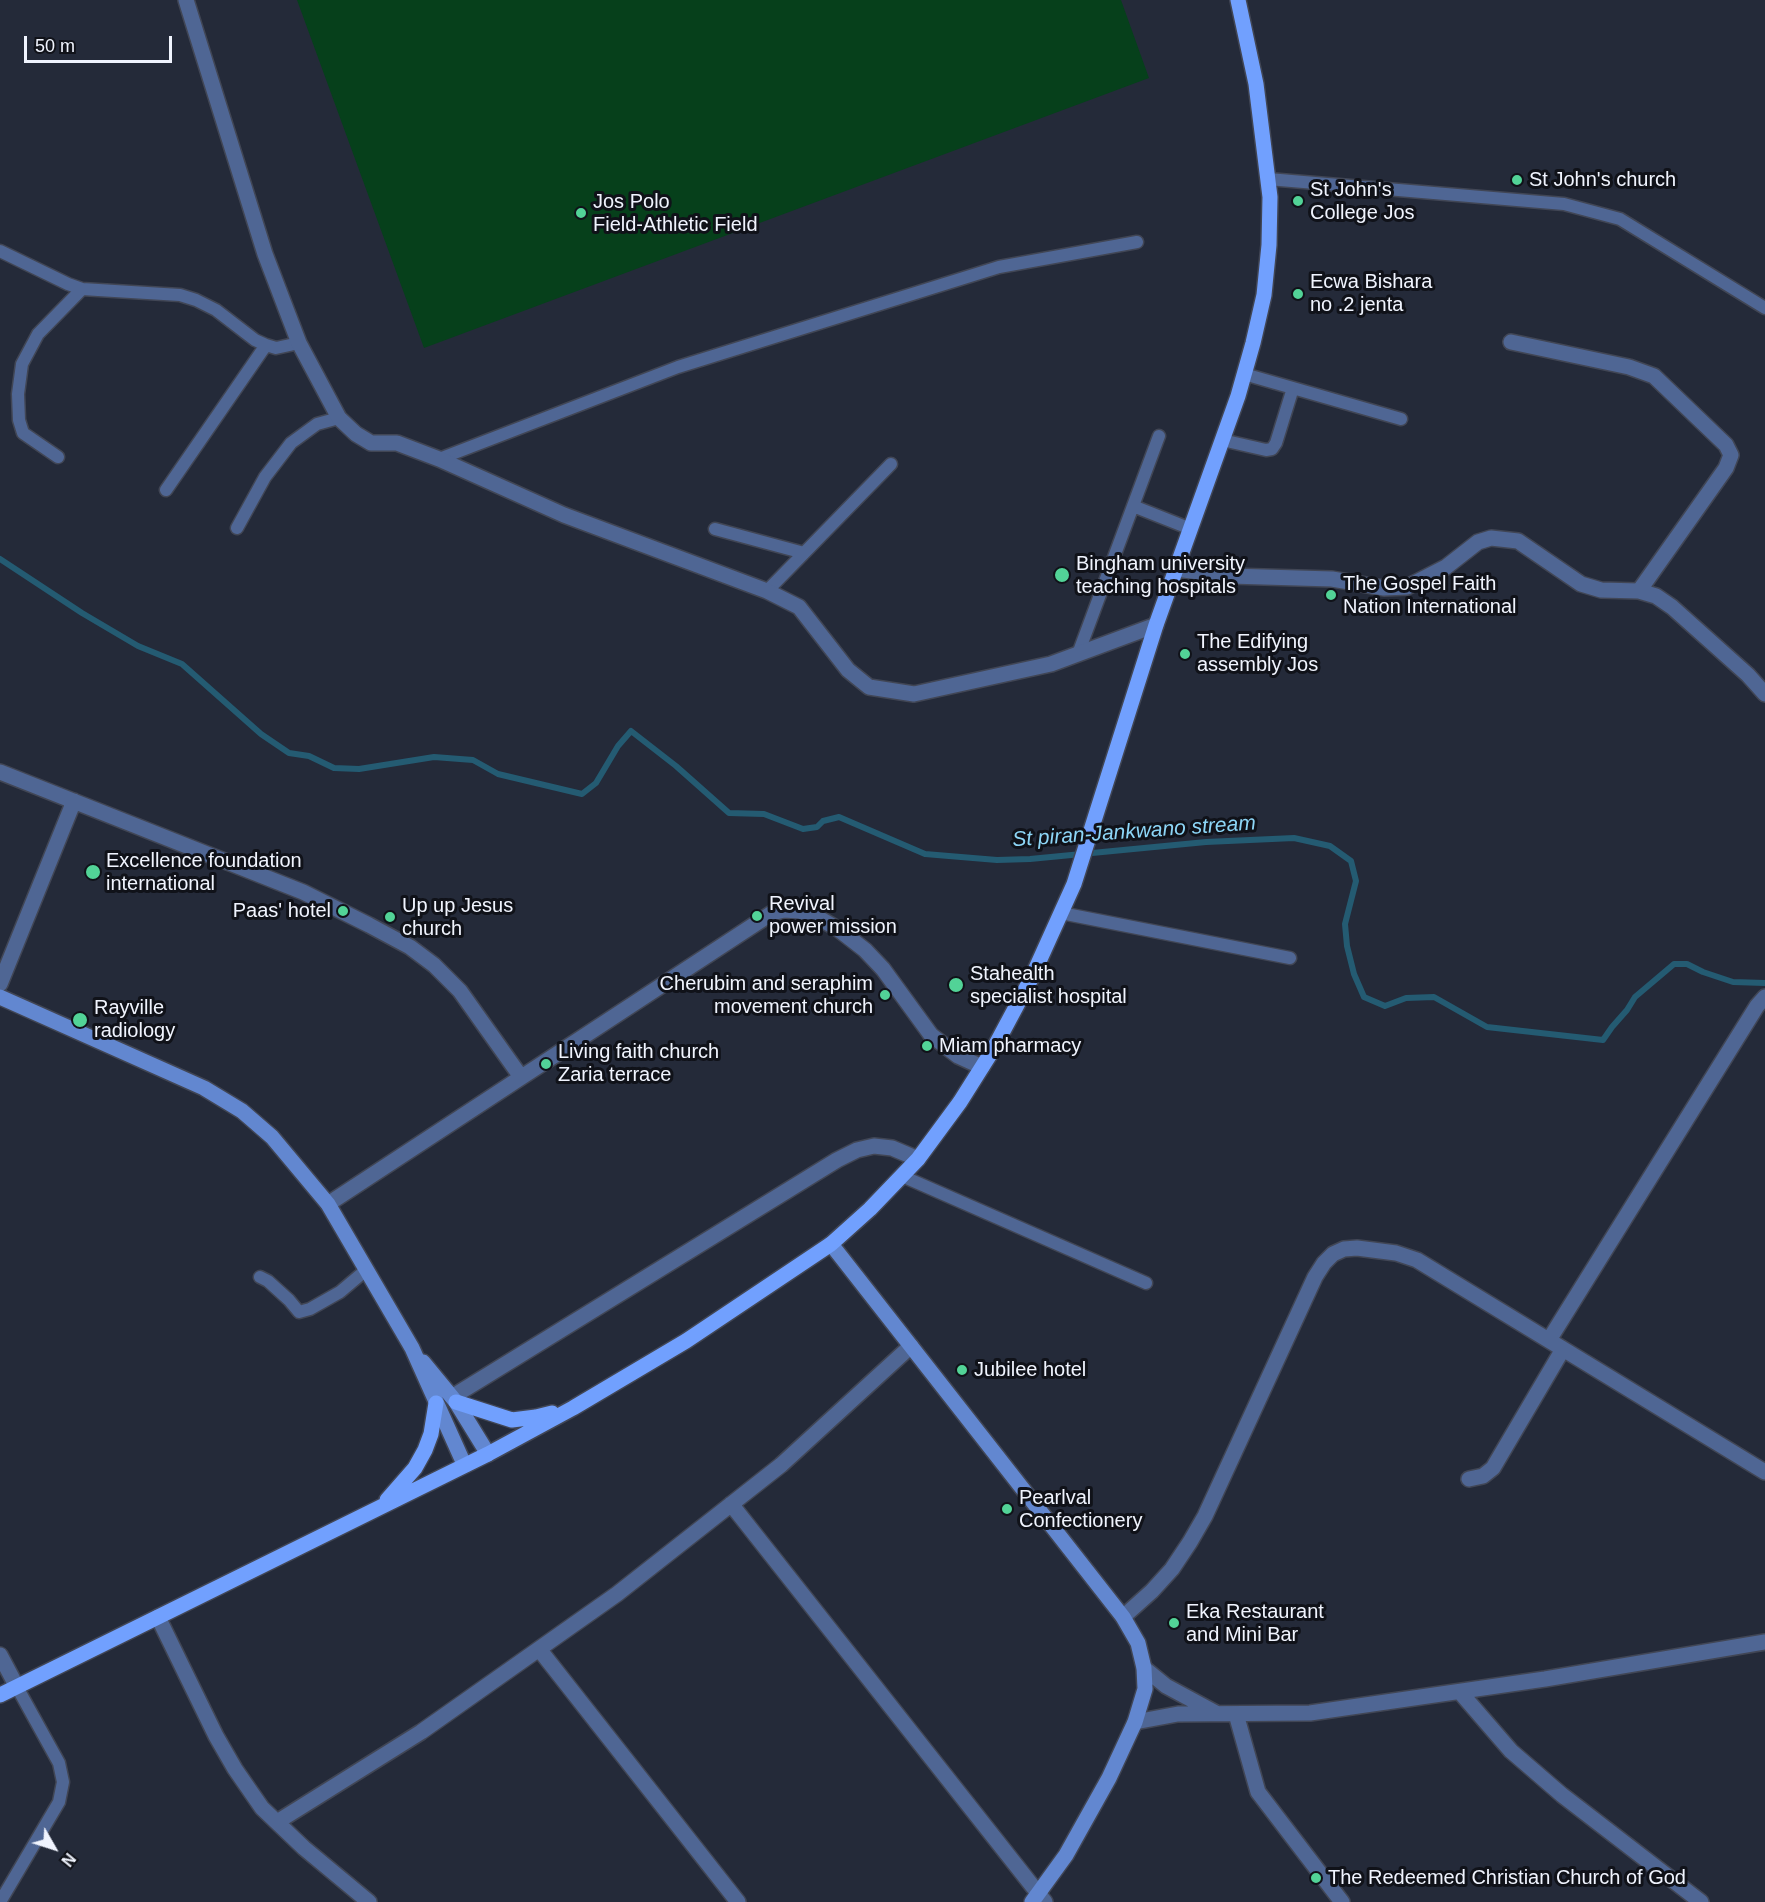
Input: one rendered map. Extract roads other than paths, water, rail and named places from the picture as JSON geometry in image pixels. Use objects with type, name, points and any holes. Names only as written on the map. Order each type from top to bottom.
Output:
[{"type":"main road","points":[[0,1695],[488,1454],[573,1408],[686,1341],[831,1244],[870,1209],[918,1159],[960,1102],[994,1048],[1032,977],[1074,884],[1156,625],[1244,374],[1264,295],[1269,245],[1268,179],[1256,84],[1238,0]]},
{"type":"main road","points":[[454,1399],[512,1420],[536,1418],[573,1408]]},
{"type":"main road","points":[[381,1506],[415,1468],[425,1450],[431,1434],[436,1403]]},
{"type":"street","points":[[186,0],[265,254],[298,343],[339,418],[356,434],[371,443],[397,444],[439,459],[564,515],[767,591],[799,607],[848,670],[868,687],[914,694],[1051,664],[1156,625]]},
{"type":"street","points":[[1510,342],[1629,367],[1654,376],[1726,445],[1731,455],[1726,468],[1639,591]]},
{"type":"street","points":[[1176,569],[1230,576],[1332,579],[1384,588],[1407,587],[1446,567],[1478,542],[1491,538],[1504,538],[1518,541],[1581,584],[1601,590],[1639,591],[1656,596],[1672,607],[1748,675],[1765,694]]},
{"type":"street","points":[[0,772],[303,892],[410,947],[434,965],[460,991],[521,1077]]},
{"type":"street","points":[[0,984],[74,801]]},
{"type":"street","points":[[328,1204],[772,913],[784,910],[799,911],[817,917],[838,929],[865,950],[883,969],[931,1035],[958,1056],[982,1067]]},
{"type":"street","points":[[0,997],[204,1088],[242,1111],[272,1137],[328,1204],[412,1348],[464,1464]]},
{"type":"street","points":[[1549,1340],[1761,1001]]},
{"type":"street","points":[[454,1399],[837,1160],[857,1150],[874,1146],[892,1148],[918,1159]]},
{"type":"street","points":[[731,1504],[1038,1900],[1072,1846],[1109,1778],[1135,1722],[1145,1689],[1144,1668],[1138,1643],[1123,1617],[831,1244]]},
{"type":"street","points":[[1123,1617],[1172,1569],[1205,1516],[1315,1277],[1324,1263],[1344,1249],[1357,1248],[1396,1253],[1417,1260],[1765,1472]]},
{"type":"street","points":[[277,1822],[421,1732],[616,1594],[781,1465],[911,1346]]},
{"type":"street","points":[[412,1348],[454,1399],[488,1454]]},
{"type":"street","points":[[1469,1479],[1483,1476],[1493,1468],[1563,1349]]},
{"type":"street","points":[[158,1617],[216,1736],[235,1770],[262,1808],[304,1848],[369,1902]]},
{"type":"street","points":[[1135,1722],[1178,1714],[1310,1713],[1460,1692],[1765,1642]]},
{"type":"street","points":[[539,1649],[738,1902]]},
{"type":"street","points":[[0,1655],[17,1687]]},
{"type":"street","points":[[1144,1668],[1166,1686],[1219,1715]]},
{"type":"street","points":[[1460,1692],[1511,1751],[1562,1794],[1701,1902]]},
{"type":"street","points":[[1236,1714],[1258,1792],[1342,1902]]},
{"type":"lane","points":[[1268,179],[1564,204],[1620,219],[1765,308]]},
{"type":"lane","points":[[439,459],[678,367],[999,267],[1137,242]]},
{"type":"lane","points":[[0,251],[82,289],[180,295],[216,310],[255,340],[266,345],[276,348],[298,343]]},
{"type":"lane","points":[[58,457],[23,433],[19,420],[18,394],[22,364],[38,334],[82,289]]},
{"type":"lane","points":[[166,490],[266,345]]},
{"type":"lane","points":[[1244,374],[1401,419]]},
{"type":"lane","points":[[1222,440],[1266,450],[1272,449],[1276,443],[1293,388]]},
{"type":"lane","points":[[237,528],[265,477],[291,443],[316,424],[339,418]]},
{"type":"lane","points":[[1078,654],[1159,436]]},
{"type":"lane","points":[[767,591],[891,464]]},
{"type":"lane","points":[[1133,506],[1191,529]]},
{"type":"lane","points":[[715,529],[804,553]]},
{"type":"lane","points":[[1061,913],[1290,958]]},
{"type":"lane","points":[[902,1176],[1146,1283]]},
{"type":"lane","points":[[260,1277],[290,1300],[299,1312],[310,1309],[340,1292],[366,1270]]},
{"type":"lane","points":[[0,1902],[59,1802],[63,1782],[59,1763],[17,1687]]},
{"type":"waterway","name":"St piran-Jankwano stream","points":[[0,559],[82,613],[138,646],[182,664],[261,734],[289,753],[309,756],[334,768],[359,769],[434,757],[473,760],[498,774],[582,794],[596,783],[618,746],[631,731],[676,766],[729,813],[764,814],[803,829],[817,827],[823,821],[839,817],[925,854],[997,860],[1030,859],[1206,842],[1294,838],[1330,846],[1351,861],[1356,881],[1345,924],[1347,946],[1354,974],[1364,997],[1385,1006],[1406,998],[1434,997],[1487,1027],[1603,1040],[1635,997],[1674,964],[1687,964],[1733,982],[1765,983]]},
{"type":"place","name":"St John's church","points":[[1517,180]]},
{"type":"place","name":"St John's College Jos","points":[[1298,201]]},
{"type":"place","name":"Jos Polo Field-Athletic Field","points":[[581,213]]},
{"type":"place","name":"Ecwa Bishara no .2 jenta","points":[[1298,294]]},
{"type":"place","name":"Bingham university teaching hospitals","points":[[1062,575]]},
{"type":"place","name":"The Gospel Faith Nation International","points":[[1331,595]]},
{"type":"place","name":"The Edifying assembly Jos","points":[[1185,654]]},
{"type":"place","name":"Excellence foundation international","points":[[93,872]]},
{"type":"place","name":"Paas' hotel","points":[[343,911]]},
{"type":"place","name":"Revival power mission","points":[[757,916]]},
{"type":"place","name":"Up up Jesus church","points":[[390,917]]},
{"type":"place","name":"Stahealth specialist hospital","points":[[956,985]]},
{"type":"place","name":"Cherubim and seraphim movement church","points":[[885,995]]},
{"type":"place","name":"Rayville radiology","points":[[80,1020]]},
{"type":"place","name":"Miam pharmacy","points":[[927,1046]]},
{"type":"place","name":"Living faith church Zaria terrace","points":[[546,1064]]},
{"type":"place","name":"Jubilee hotel","points":[[962,1370]]},
{"type":"place","name":"Pearlval Confectionery","points":[[1007,1509]]},
{"type":"place","name":"Eka Restaurant and Mini Bar","points":[[1174,1623]]},
{"type":"place","name":"The Redeemed Christian Church of God","points":[[1316,1878]]}]
